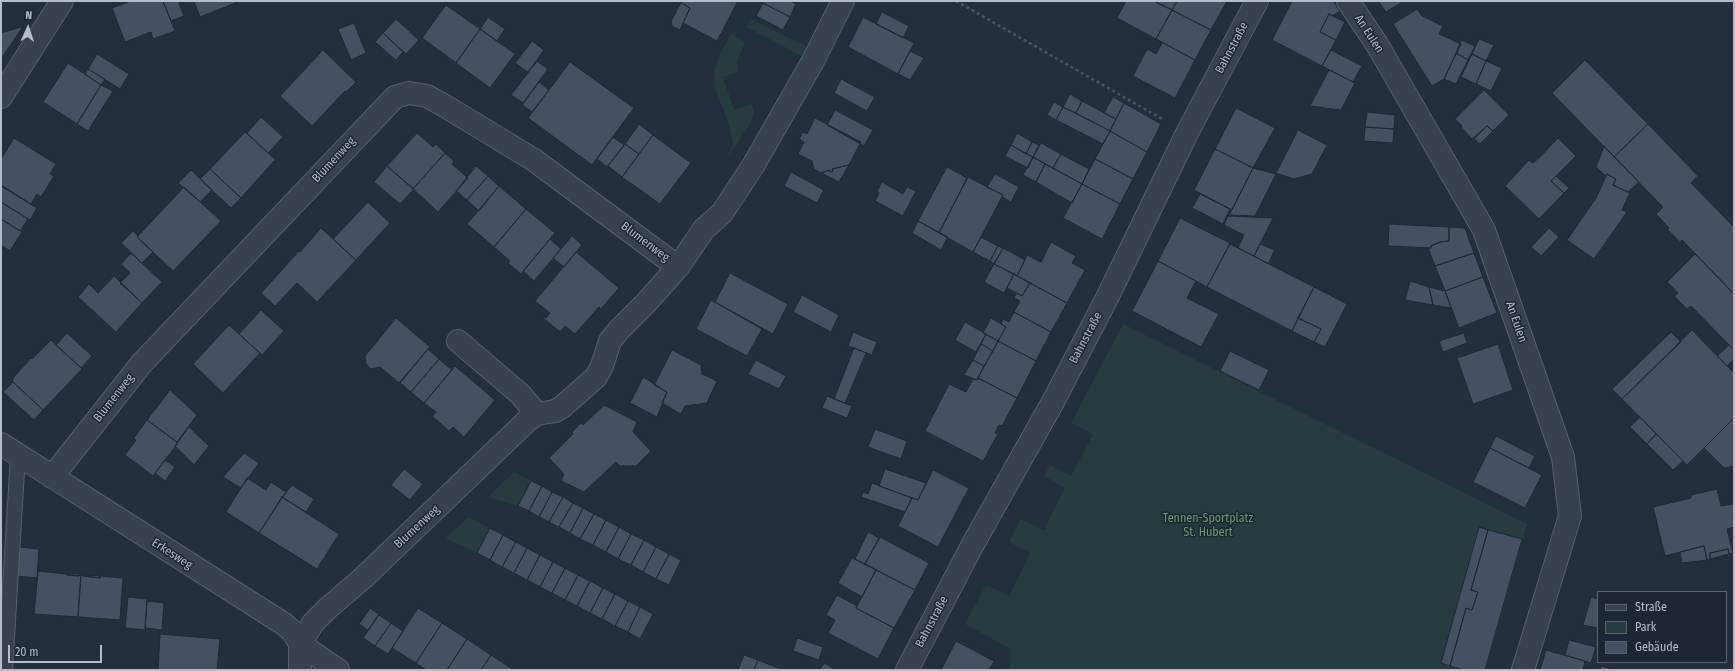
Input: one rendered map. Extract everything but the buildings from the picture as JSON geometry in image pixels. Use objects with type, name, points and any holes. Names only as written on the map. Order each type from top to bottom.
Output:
[{"type":"street","points":[[1,97],[62,1]]},
{"type":"street","name":"Blumenweg","points":[[300,644],[313,623],[328,608],[363,578],[537,414],[562,408],[596,377],[602,366],[610,341],[678,267],[704,229],[722,213],[753,166],[813,61],[843,1]]},
{"type":"street","name":"Bahnstraße","points":[[907,670],[973,544],[1054,400],[1108,296],[1187,133],[1257,1]]},
{"type":"street","name":"An Eulen","points":[[1348,1],[1378,46],[1484,230],[1564,457],[1570,516],[1523,670]]},
{"type":"street","name":"Blumenweg","points":[[52,477],[142,363],[395,97],[409,93],[427,96],[458,113],[534,160],[678,267]]},
{"type":"street","points":[[458,341],[520,394],[537,414]]},
{"type":"street","name":"Erkesweg","points":[[9,449],[284,624],[293,632],[300,644],[338,670]]},
{"type":"street","points":[[300,644],[300,670]]},
{"type":"lane","points":[[5,670],[9,449]]},
{"type":"path","points":[[956,1],[1187,133]]},
{"type":"green space","points":[[751,19],[809,48],[804,57],[746,27]]},
{"type":"green space","points":[[731,34],[745,42],[737,62],[738,72],[723,77],[734,110],[752,104],[754,113],[750,124],[727,159],[733,143],[729,125],[715,88],[714,72],[719,56]]},
{"type":"green space","name":"Tennen-Sportplatz St. Hubert","points":[[1123,324],[1527,524],[1486,670],[1010,670],[1011,649],[965,624],[986,585],[1009,596],[1030,553],[1009,542],[1021,519],[1044,530],[1065,488],[1044,476],[1050,465],[1071,476],[1093,434],[1071,423]]},
{"type":"green space","points":[[514,472],[531,481],[517,506],[488,497]]},
{"type":"green space","points":[[468,517],[490,528],[477,553],[446,538]]}]
